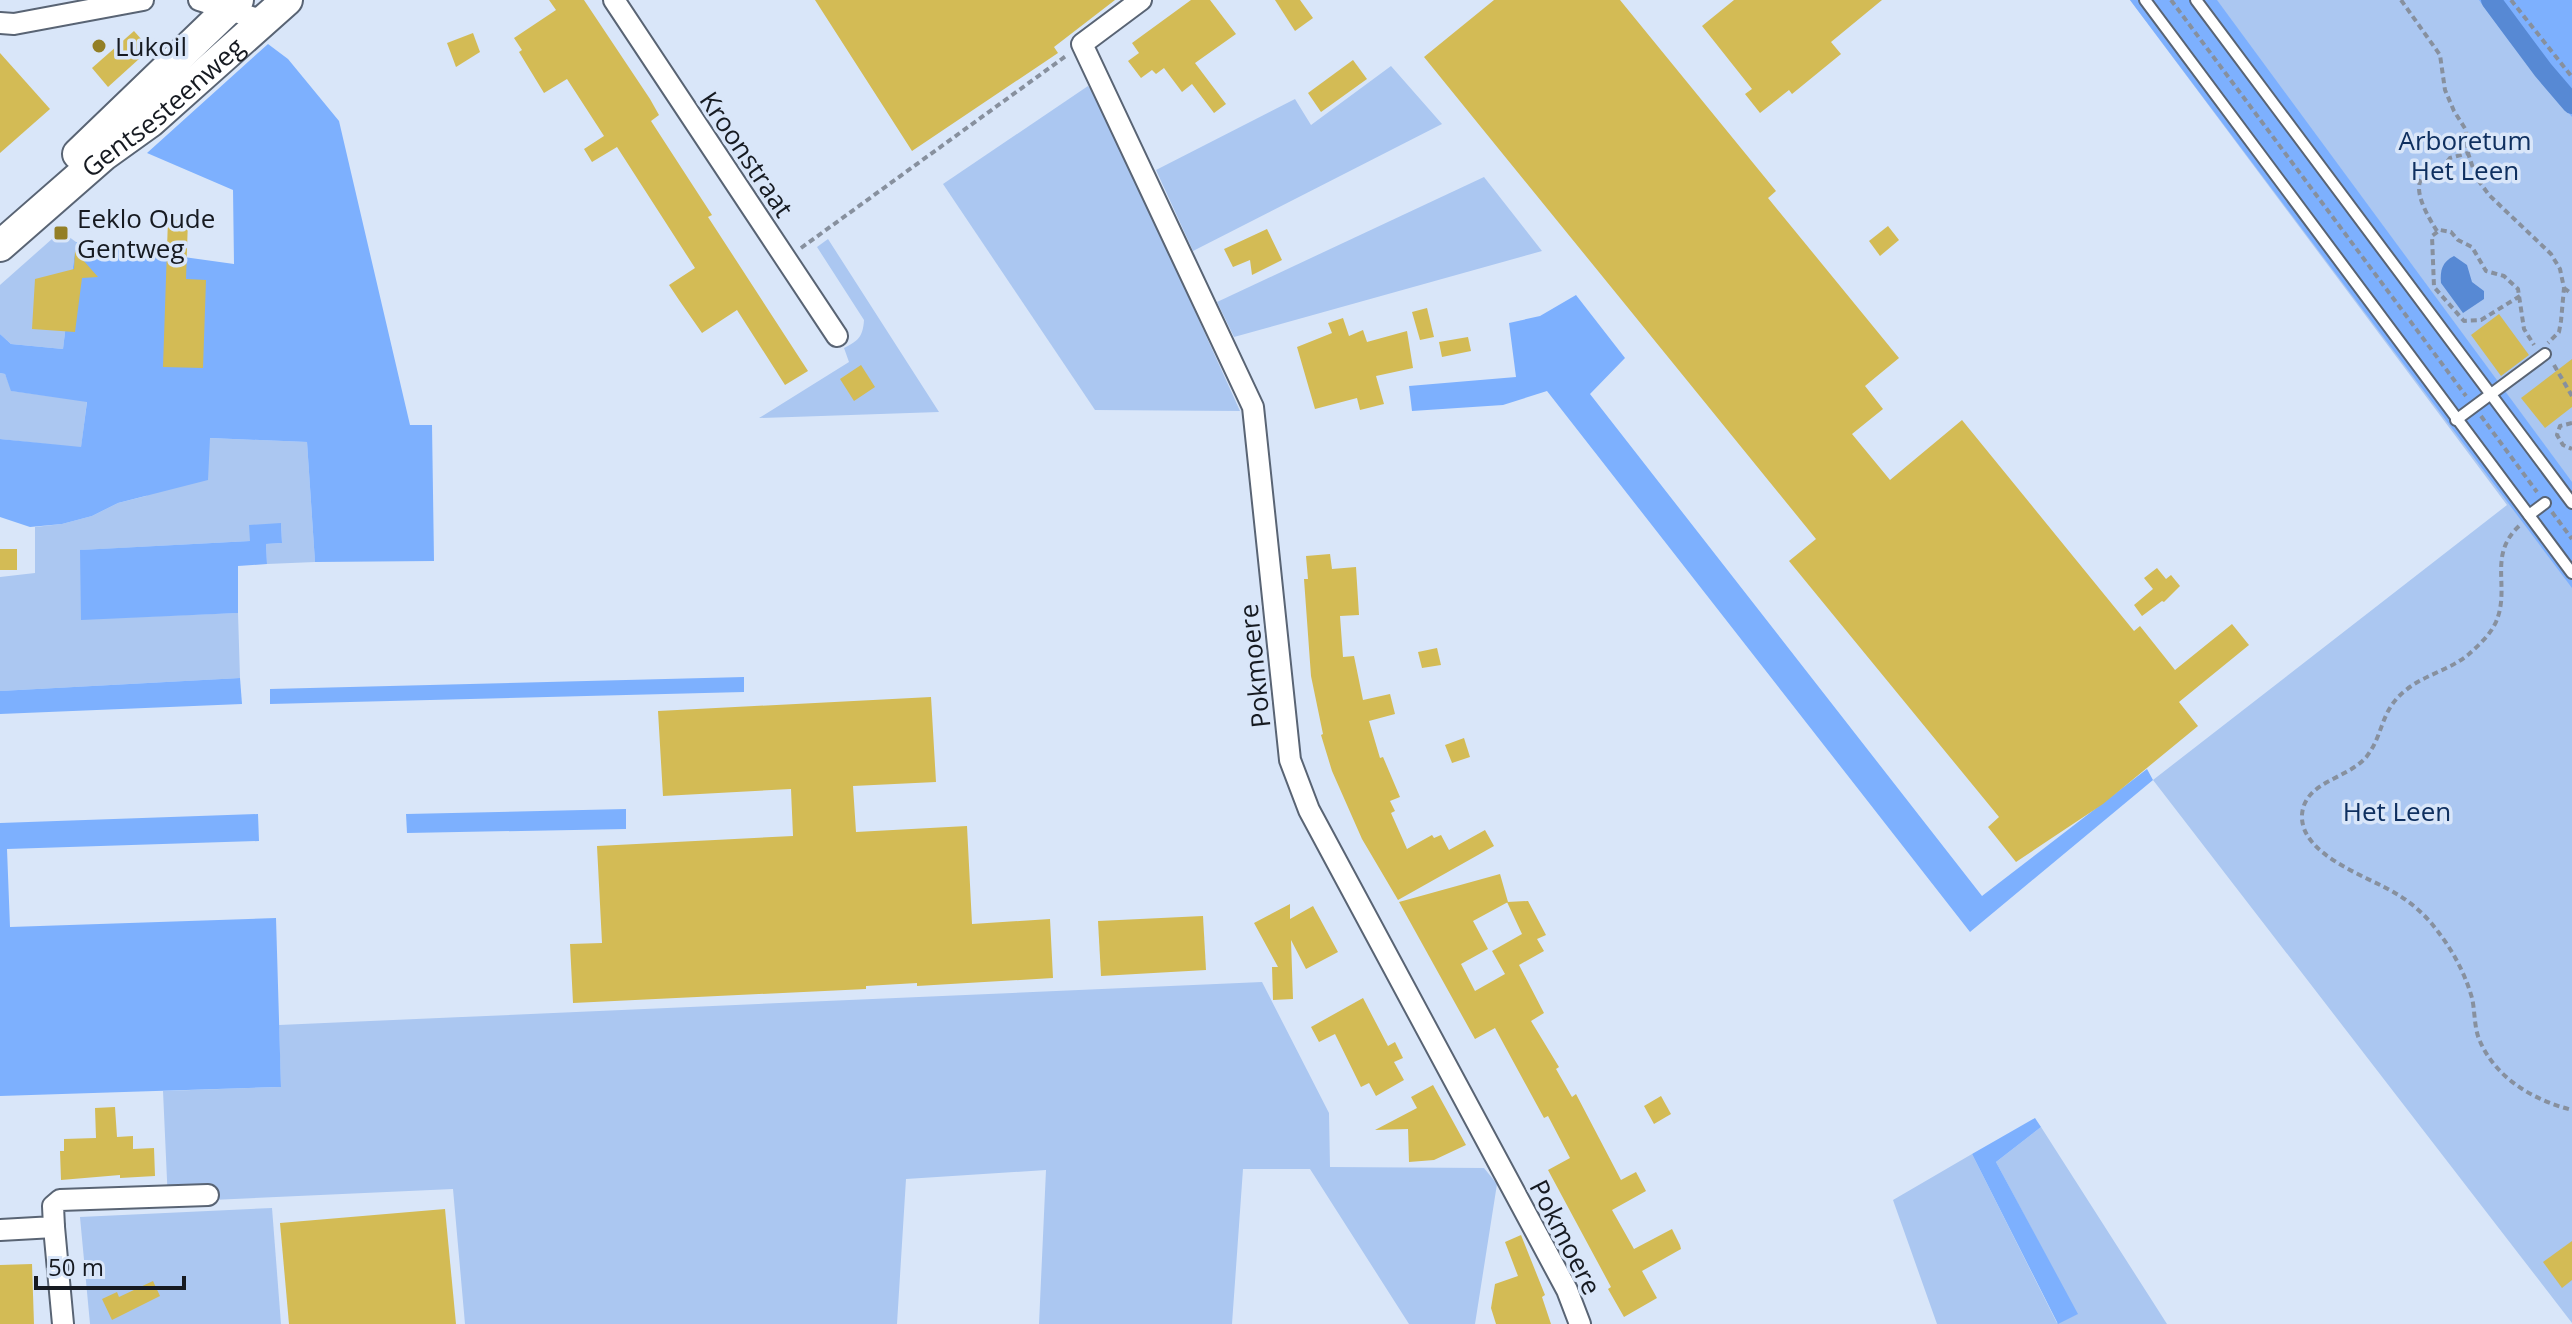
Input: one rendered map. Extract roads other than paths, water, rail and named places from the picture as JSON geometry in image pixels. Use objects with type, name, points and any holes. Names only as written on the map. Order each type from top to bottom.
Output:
[{"type":"main road","name":"Gentsesteenweg","points":[[0,246],[104,155],[150,122],[287,0]]},
{"type":"main road","name":"Gentsesteenweg","points":[[0,222],[95,139],[222,3]]},
{"type":"street","points":[[0,23],[14,24],[143,0]]},
{"type":"street","name":"Kroonstraat","points":[[614,0],[837,336]]},
{"type":"street","name":"Pokmoere","points":[[1141,0],[1082,44],[1253,407],[1290,760],[1309,810],[1567,1290],[1580,1324]]},
{"type":"street","points":[[222,3],[264,21]]},
{"type":"street","points":[[63,1324],[53,1206],[60,1200],[208,1195]]},
{"type":"street","points":[[0,1230],[54,1227]]},
{"type":"lane","points":[[2145,0],[2572,573]]},
{"type":"lane","points":[[2196,0],[2572,503]]},
{"type":"lane","points":[[2456,420],[2545,354]]},
{"type":"lane","points":[[2529,515],[2545,503]]},
{"type":"waterway","points":[[2491,0],[2572,104]]},
{"type":"place","name":"Lukoil","points":[[99,46]]},
{"type":"place","name":"Eeklo Oude Gentweg","points":[[61,233]]},
{"type":"park label","name":"Arboretum Het Leen","points":[[2465,155]]},
{"type":"park label","name":"Het Leen","points":[[2397,811]]}]
